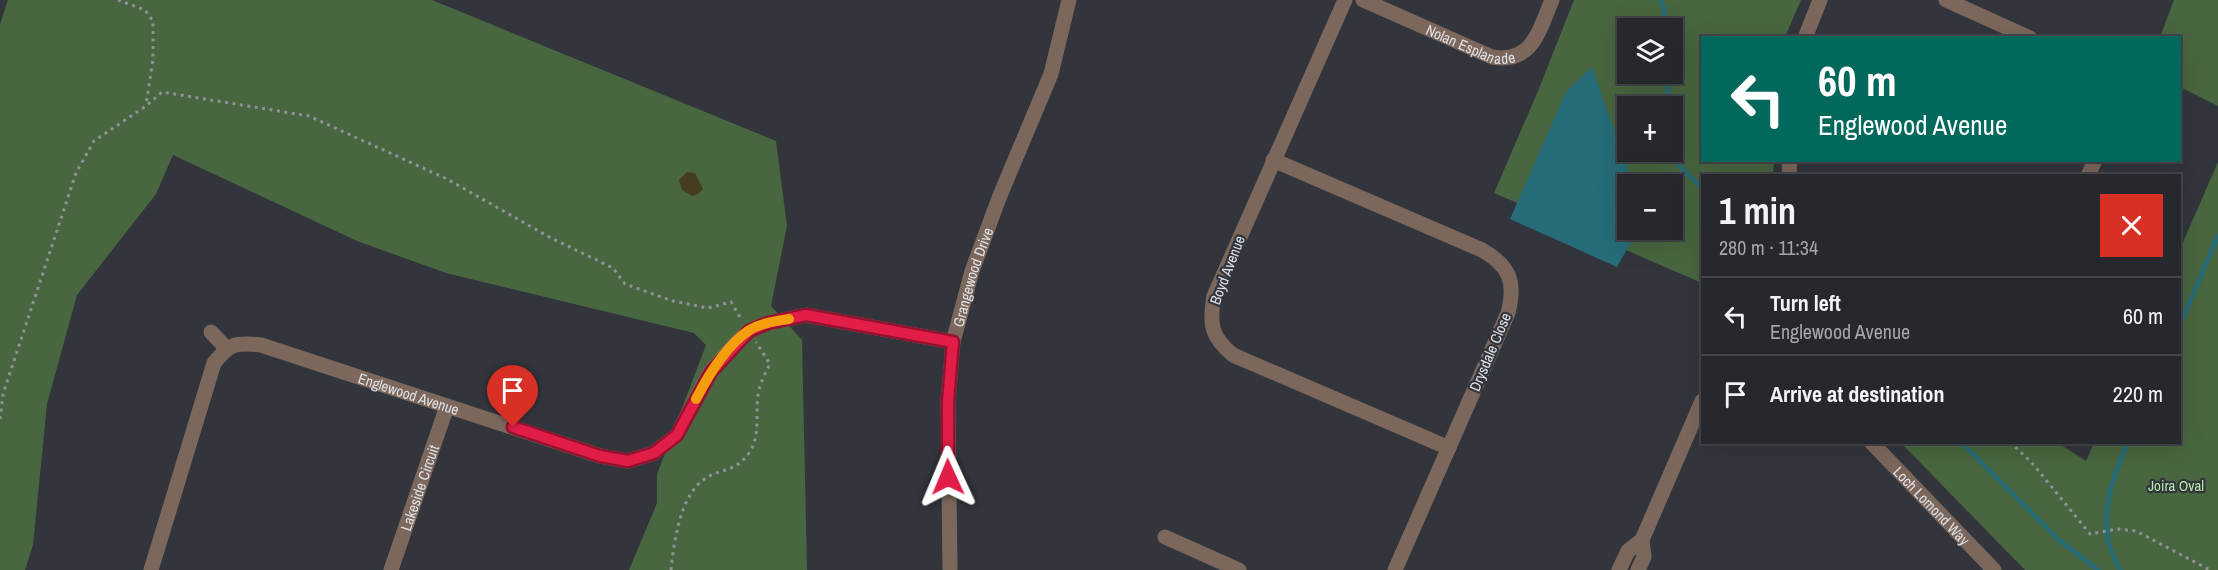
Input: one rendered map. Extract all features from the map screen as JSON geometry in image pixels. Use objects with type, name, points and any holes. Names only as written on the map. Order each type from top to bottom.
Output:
[{"type":"street","name":"Grangewood Drive","points":[[951,570],[948,423],[953,342],[972,271],[1003,188],[1051,74],[1069,0]]},
{"type":"street","name":"Boyd Avenue","points":[[1345,0],[1214,296],[1210,313],[1212,330],[1221,345],[1233,355],[1449,448]]},
{"type":"street","name":"Nolan Esplanade","points":[[1363,0],[1492,57],[1503,59],[1516,57],[1527,50],[1534,41],[1552,0]]},
{"type":"street","points":[[1806,36],[1820,0]]},
{"type":"street","points":[[1946,0],[2026,36]]},
{"type":"street","name":"Drysdale Close","points":[[1273,160],[1482,250],[1503,265],[1508,275],[1511,286],[1508,313],[1395,570]]},
{"type":"street","name":"Englewood Avenue","points":[[226,348],[244,343],[261,345],[600,456],[628,461],[654,453],[677,435],[711,372],[749,331],[768,323],[806,315],[953,342]]},
{"type":"street","points":[[151,570],[214,363],[226,348],[211,332]]},
{"type":"street","points":[[1620,570],[1628,551],[1642,540],[1701,403]]},
{"type":"street","name":"Lakeside Circuit","points":[[391,570],[447,406]]},
{"type":"street","name":"Loch Lomond Way","points":[[1873,444],[1994,570]]},
{"type":"street","points":[[1166,537],[1239,570]]},
{"type":"street","points":[[1638,570],[1644,557],[1642,540]]},
{"type":"path","points":[[118,0],[145,10],[153,21],[153,59],[146,106]]},
{"type":"path","points":[[0,419],[3,394],[76,173],[94,141],[146,106],[162,92],[309,116],[447,179],[551,238],[613,268],[625,284],[674,302],[708,308],[731,302],[770,364],[759,390],[758,426],[749,453],[732,469],[706,478],[688,497],[674,541],[671,570]]},
{"type":"path","points":[[2012,444],[2033,464],[2090,534],[2117,529],[2136,531],[2210,570]]},
{"type":"green space","points":[[8,0],[432,0],[776,141],[787,226],[771,306],[802,340],[807,570],[629,570],[657,503],[657,474],[706,345],[694,333],[446,273],[357,241],[173,155],[156,194],[77,295],[47,404],[33,545],[25,570],[0,570],[0,24]]},
{"type":"green space","points":[[1574,0],[1801,0],[1785,36],[1701,36],[1701,162],[1774,162],[1773,174],[1701,174],[1701,283],[1494,193]]},
{"type":"green space","points":[[2174,0],[2218,0],[2218,106],[2181,88],[2181,36],[2160,36]]},
{"type":"green space","name":"Joira Oval","points":[[2218,162],[2218,570],[2025,570],[1902,444],[2060,444],[2086,461],[2094,444],[2181,444],[2181,247]]},
{"type":"sand","points":[[687,172],[695,173],[703,189],[698,194],[692,196],[682,190],[679,180]]},
{"type":"water","points":[[1592,67],[1617,138],[1617,162],[1625,162],[1629,174],[1617,174],[1617,240],[1632,240],[1617,267],[1510,219],[1566,92]]},
{"type":"waterway","points":[[1660,0],[1664,8],[1664,18]]},
{"type":"waterway","points":[[1667,84],[1668,96]]},
{"type":"waterway","points":[[1675,162],[1701,187]]},
{"type":"waterway","points":[[2181,323],[2218,236]]},
{"type":"waterway","points":[[1963,444],[2059,540],[2098,570]]},
{"type":"waterway","points":[[2120,570],[2109,544],[2107,517],[2110,492],[2127,444]]},
{"type":"slow traffic","points":[[696,399],[711,372],[749,331],[768,323],[789,319]]},
{"type":"route","points":[[513,427],[600,456],[628,461],[654,453],[677,435],[711,372],[739,340],[749,331],[768,323],[806,315],[953,342],[948,402],[948,477]]}]
